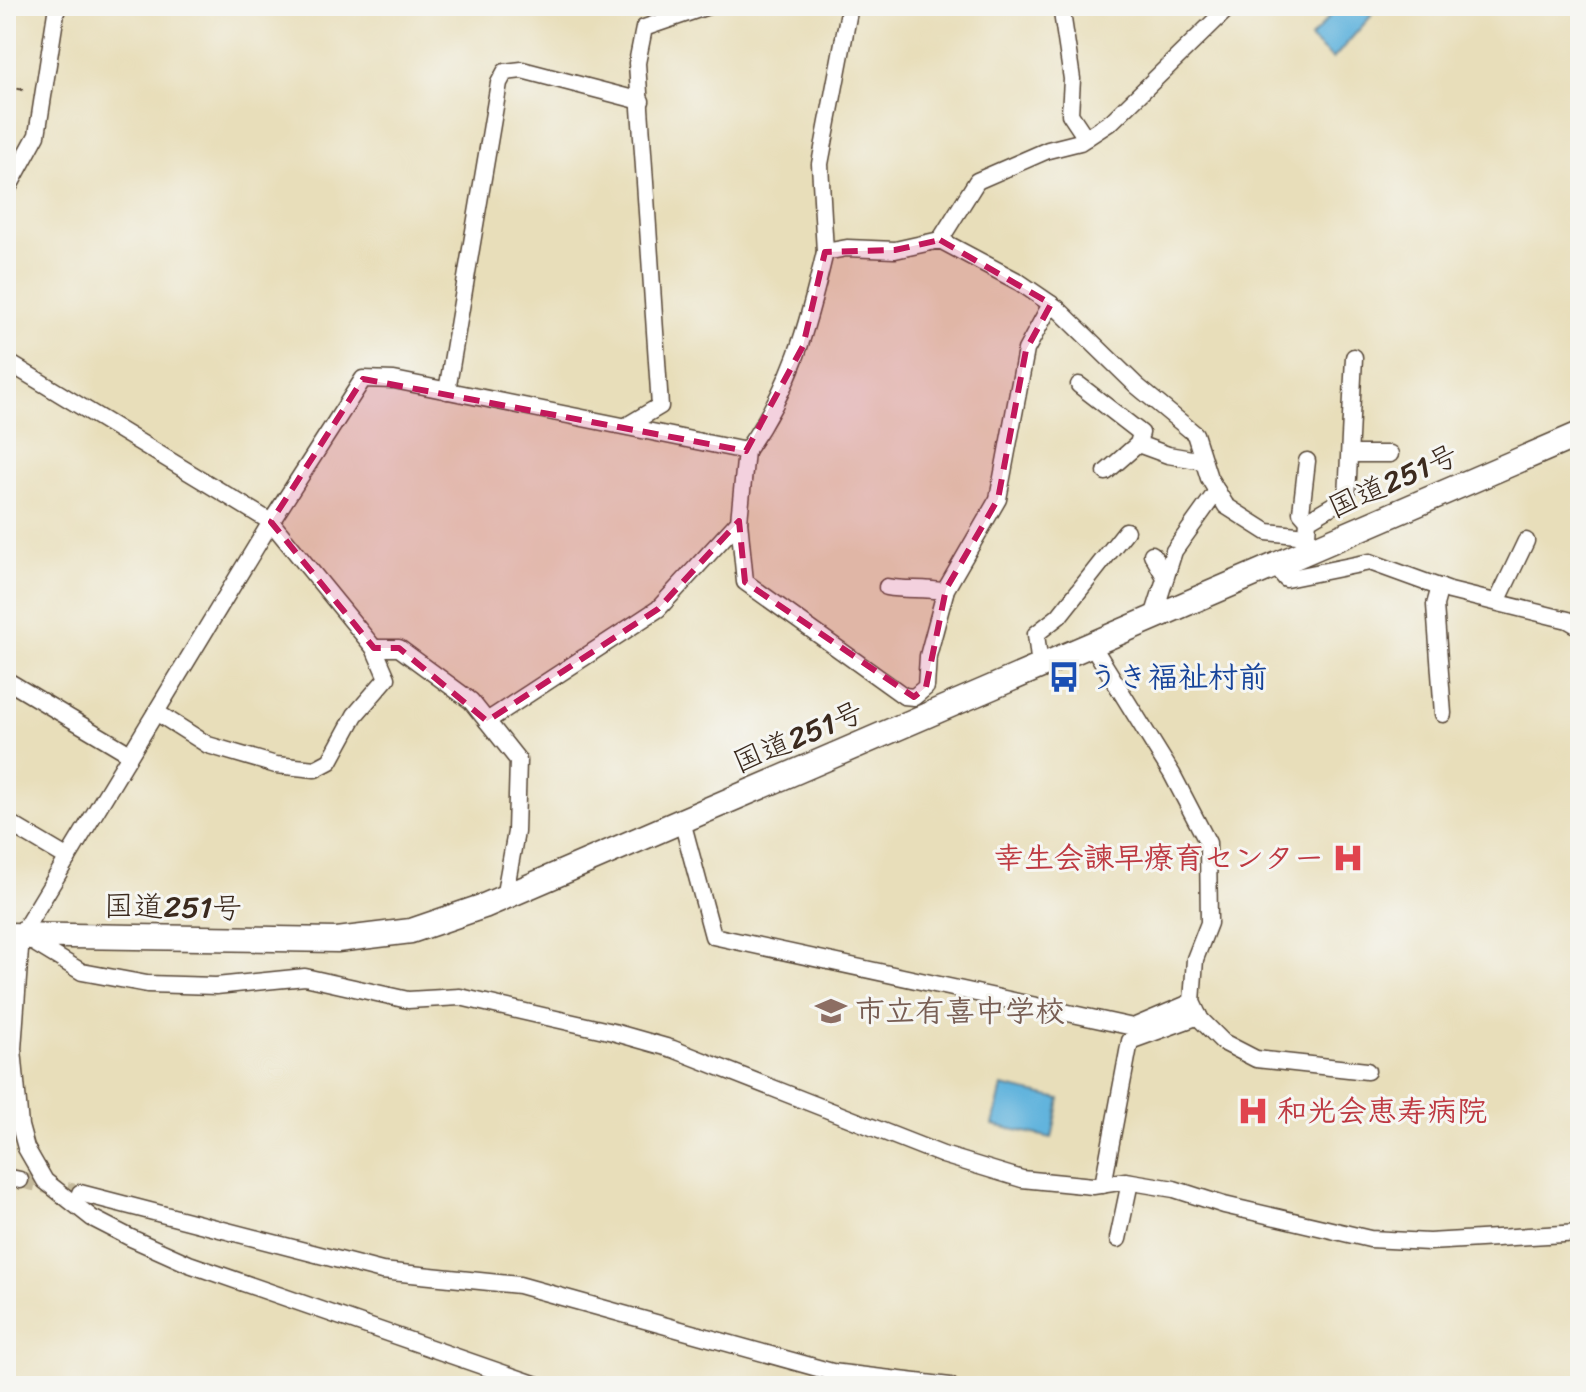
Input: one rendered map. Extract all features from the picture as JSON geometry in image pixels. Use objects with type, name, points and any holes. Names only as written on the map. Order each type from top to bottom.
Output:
[{"type":"highway","name":"国道251号","points":[[14,935],[337,940],[411,931],[504,898],[1276,567],[1309,536],[1580,434]]},
{"type":"street","points":[[6,192],[37,135],[47,87],[57,6]]},
{"type":"street","points":[[628,425],[660,406],[637,63],[644,28],[708,6]]},
{"type":"street","points":[[850,6],[820,164],[825,252],[803,346],[764,425],[746,451],[739,521],[745,582],[904,696],[914,697],[926,687],[928,656],[945,592],[998,499],[1026,350],[1051,304]]},
{"type":"street","points":[[1061,6],[1072,79],[1070,114],[1086,138]]},
{"type":"street","points":[[940,240],[977,181],[1086,138],[1112,121],[1230,6]]},
{"type":"street","points":[[447,391],[499,83],[505,72],[522,70],[641,101]]},
{"type":"street","points":[[825,252],[895,250],[940,240],[1019,282],[1081,328],[1137,386],[1195,434],[1203,461],[1226,506],[1267,532],[1309,536]]},
{"type":"street","points":[[1309,536],[1347,497],[1354,357]]},
{"type":"street","points":[[6,361],[271,522],[374,648],[387,678],[355,715],[330,761],[315,769],[276,765],[208,745],[156,712]]},
{"type":"street","points":[[540,1386],[189,1264],[92,1218],[68,1202],[45,1181],[26,1148],[15,1090],[11,1017],[14,935],[68,858],[271,522],[363,379],[394,380],[746,451]]},
{"type":"street","points":[[1079,385],[1141,433],[1138,444],[1106,472]]},
{"type":"street","points":[[1138,444],[1168,455],[1203,461]]},
{"type":"street","points":[[1351,454],[1390,454]]},
{"type":"street","points":[[1307,461],[1301,512],[1309,536]]},
{"type":"street","points":[[1152,620],[1174,551],[1217,491]]},
{"type":"street","points":[[487,721],[658,609],[739,521]]},
{"type":"street","points":[[1040,667],[1036,634],[1059,616],[1126,531]]},
{"type":"street","points":[[1497,602],[1526,541]]},
{"type":"street","points":[[1152,554],[1165,577]]},
{"type":"street","points":[[1276,567],[1286,579],[1370,562],[1440,587],[1568,620],[1580,627]]},
{"type":"street","points":[[887,587],[901,590],[924,586],[945,592]]},
{"type":"street","points":[[1440,587],[1435,605],[1443,714]]},
{"type":"street","points":[[1092,645],[1172,774],[1208,843],[1209,923],[1195,959],[1196,1009],[1223,1042],[1256,1059],[1367,1071]]},
{"type":"street","points":[[374,648],[399,648],[471,701],[518,760],[516,832],[504,898]]},
{"type":"street","points":[[6,680],[130,754]]},
{"type":"street","points":[[682,821],[713,936],[1133,1027],[1196,1009]]},
{"type":"street","points":[[6,826],[14,826],[68,858]]},
{"type":"street","points":[[14,935],[82,972],[147,984],[216,986],[305,977],[408,1000],[460,997],[613,1032],[741,1074],[943,1155],[1022,1179],[1103,1185],[1130,1182],[1174,1189],[1224,1205],[1370,1239],[1429,1242],[1580,1233]]},
{"type":"street","points":[[1103,1185],[1130,1041],[1196,1009]]},
{"type":"street","points":[[1118,1239],[1130,1182]]},
{"type":"street","points":[[80,1193],[382,1271],[519,1285],[832,1372],[950,1386]]},
{"type":"path","points":[[6,85],[23,91],[47,87]]},
{"type":"highlighted area","points":[[940,240],[1051,304],[1026,350],[998,499],[946,589],[926,687],[914,697],[745,582],[739,521],[658,609],[487,721],[399,648],[374,648],[271,522],[363,379],[746,451],[803,346],[825,252],[895,250]]},
{"type":"water","points":[[1339,6],[1362,6],[1372,15],[1333,59],[1310,39]]},
{"type":"water","points":[[1002,1086],[1060,1099],[1052,1138],[993,1125]]},
{"type":"tunnel","points":[[20,1180],[80,1193]]},
{"type":"place","name":"うき福祉村前","points":[[1064,677]]},
{"type":"place","name":"幸生会諫早療育センター","points":[[1348,858]]},
{"type":"place","name":"市立有喜中学校","points":[[831,1011]]},
{"type":"place","name":"和光会恵寿病院","points":[[1253,1111]]}]
